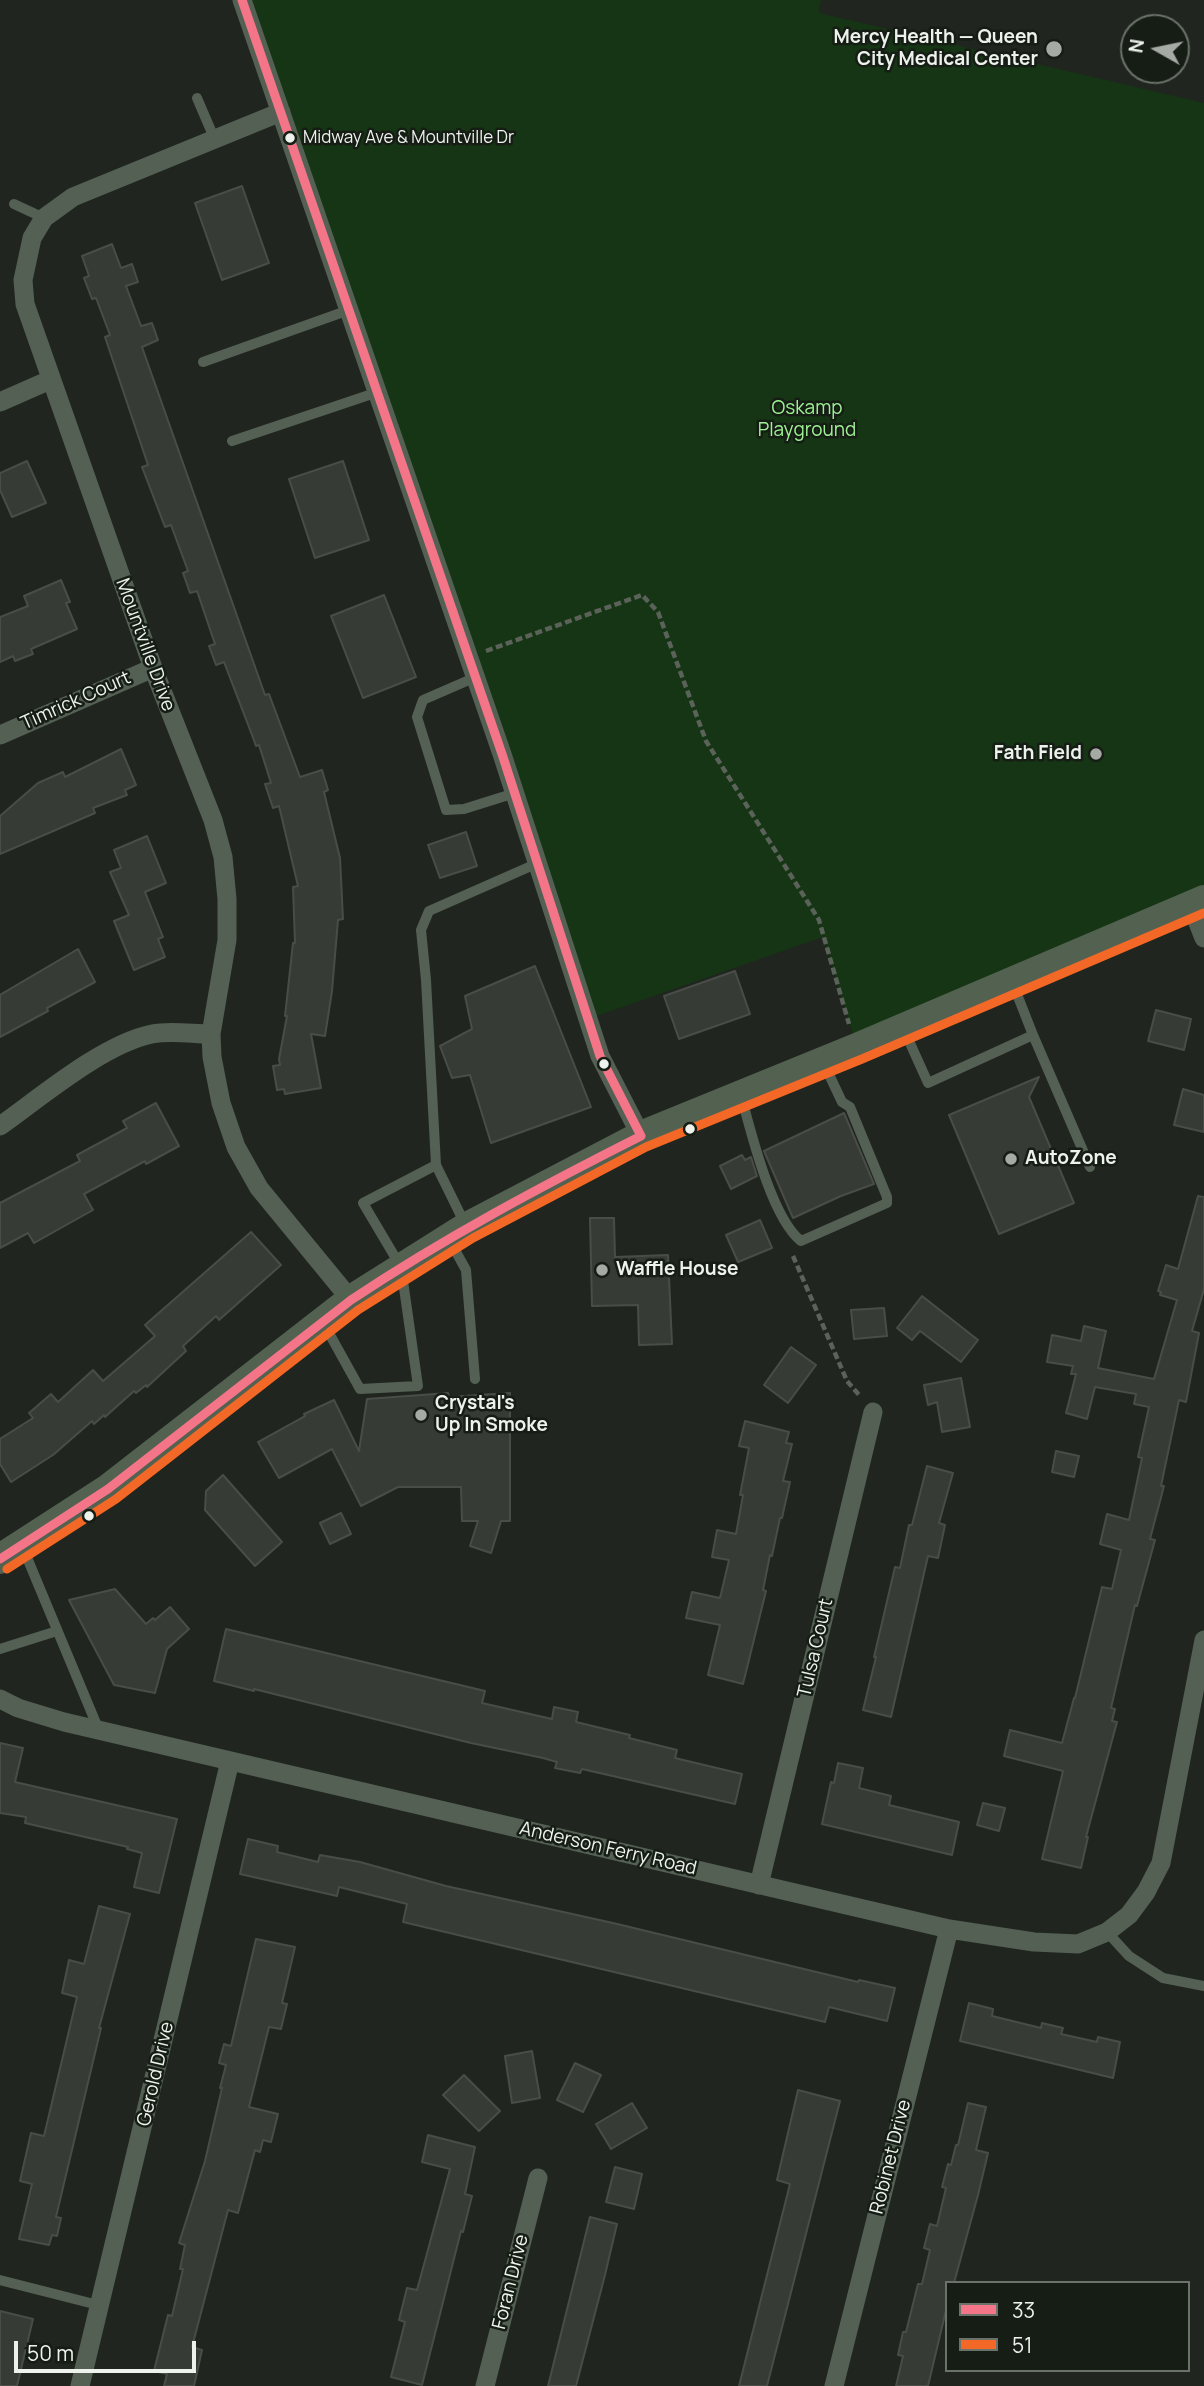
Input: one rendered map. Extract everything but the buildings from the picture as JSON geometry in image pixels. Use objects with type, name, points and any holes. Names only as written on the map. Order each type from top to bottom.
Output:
[{"type":"main road","points":[[11,1553],[108,1489],[351,1300],[457,1233],[641,1136],[857,1048],[1198,902]]},
{"type":"street","points":[[242,0],[476,677],[600,1056],[641,1136]]},
{"type":"street","name":"Mountville Drive","points":[[281,112],[73,197],[44,218],[32,238],[23,280],[25,304],[50,380],[153,668],[213,820],[223,857],[228,900],[227,940],[211,1034],[212,1057],[221,1103],[236,1147],[259,1188],[351,1300]]},
{"type":"street","points":[[0,402],[50,380]]},
{"type":"street","name":"Timrick Court","points":[[0,734],[153,668]]},
{"type":"street","points":[[1198,902],[1204,938]]},
{"type":"street","points":[[0,1126],[102,1055],[127,1042],[154,1033],[211,1034]]},
{"type":"street","name":"Tulsa Court","points":[[759,1885],[873,1412]]},
{"type":"street","points":[[1107,1932],[1129,1915],[1146,1892],[1161,1863],[1204,1640]]},
{"type":"street","name":"Anderson Ferry Road","points":[[0,1699],[30,1712],[230,1761],[949,1929],[1034,1942],[1078,1944],[1107,1932]]},
{"type":"street","name":"Gerold Drive","points":[[80,2386],[230,1761]]},
{"type":"street","name":"Robinet Drive","points":[[834,2386],[949,1929]]},
{"type":"street","name":"Foran Drive","points":[[485,2386],[538,2178]]},
{"type":"lane","points":[[197,98],[215,140]]},
{"type":"lane","points":[[13,204],[44,218]]},
{"type":"lane","points":[[204,362],[349,310]]},
{"type":"lane","points":[[232,441],[377,392]]},
{"type":"lane","points":[[476,677],[423,700],[417,717],[446,810],[464,809],[515,793]]},
{"type":"lane","points":[[475,1379],[466,1270],[436,1165],[421,930],[429,911],[538,863]]},
{"type":"lane","points":[[1011,982],[1090,1167]]},
{"type":"lane","points":[[904,1028],[928,1083],[1033,1035]]},
{"type":"lane","points":[[741,1095],[753,1140],[772,1191],[791,1233],[801,1241],[887,1203],[887,1197],[850,1107],[842,1102],[823,1062]]},
{"type":"lane","points":[[323,1322],[359,1389],[418,1386],[401,1267],[363,1203],[436,1165]]},
{"type":"lane","points":[[11,1553],[57,1631],[98,1729]]},
{"type":"lane","points":[[0,1649],[57,1631]]},
{"type":"lane","points":[[1107,1932],[1129,1956],[1163,1978],[1204,1986]]},
{"type":"lane","points":[[0,2280],[98,2305]]},
{"type":"path","points":[[469,657],[642,596],[650,602],[658,612],[706,741],[819,920],[857,1048]]},
{"type":"path","points":[[792,1254],[847,1381],[873,1412]]},
{"type":"green space","name":"Oskamp Playground","points":[[242,0],[821,0],[819,13],[1204,103],[1204,900],[857,1048],[823,937],[588,1019]]},
{"type":"transit line","name":"33","points":[[242,0],[502,754],[600,1056],[641,1136]]},
{"type":"transit line","name":"51","points":[[7,1569],[116,1499],[358,1310],[473,1238],[646,1147],[862,1059],[1204,913]]},
{"type":"transit line","name":"33","points":[[0,1559],[108,1489],[351,1300],[494,1213],[641,1136]]},
{"type":"place","name":"Mercy Health — Queen City Medical Center","points":[[1054,49]]},
{"type":"place","name":"Midway Ave & Mountville Dr","points":[[290,138]]},
{"type":"place","name":"Fath Field","points":[[1096,754]]},
{"type":"place","name":"AutoZone","points":[[1011,1159]]},
{"type":"place","name":"Waffle House","points":[[602,1270]]},
{"type":"place","name":"Crystal's Up In Smoke","points":[[421,1415]]}]
